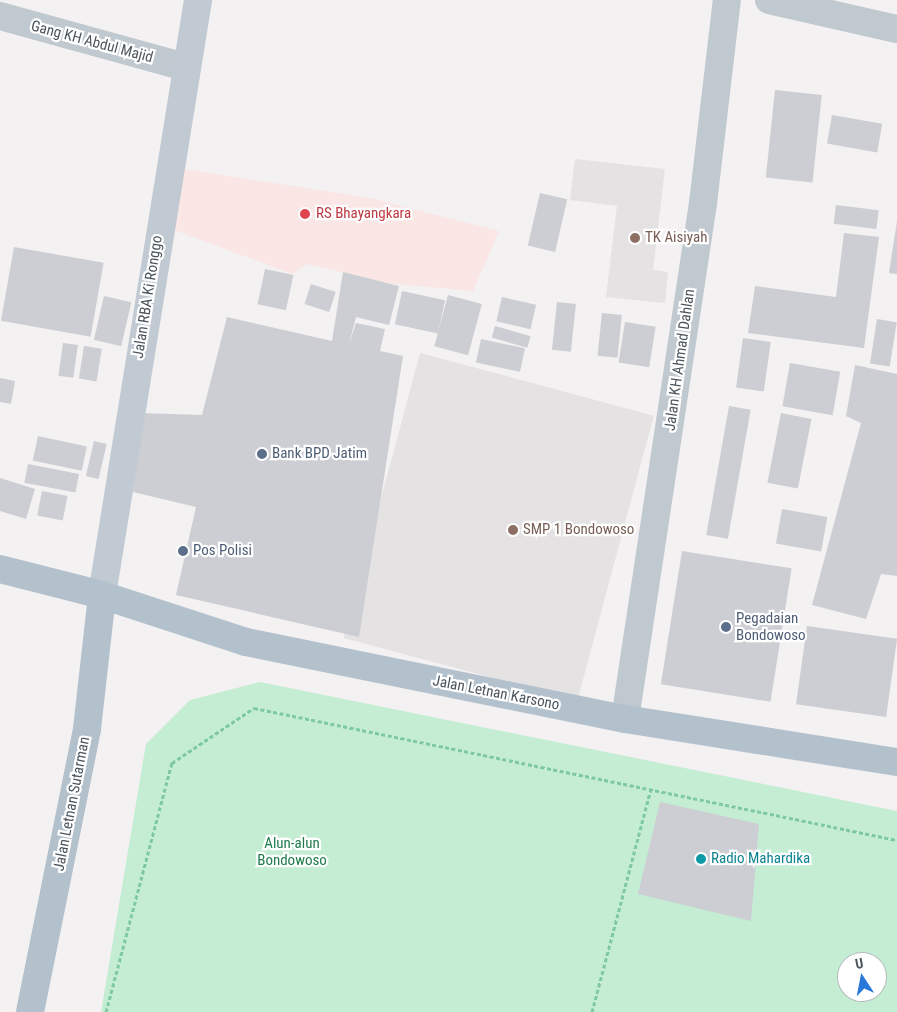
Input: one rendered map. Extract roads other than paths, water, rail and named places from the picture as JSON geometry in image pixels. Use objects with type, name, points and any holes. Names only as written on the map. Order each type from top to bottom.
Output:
[{"type":"main road","name":"Jalan RBA Ki Ronggo","points":[[102,595],[185,67],[198,0]]},
{"type":"main road","name":"Jalan Letnan Karsono","points":[[0,569],[102,595],[246,642],[625,719],[897,762]]},
{"type":"main road","name":"Jalan Letnan Sutarman","points":[[30,1012],[89,720],[102,595]]},
{"type":"street","name":"Jalan KH Ahmad Dahlan","points":[[625,719],[702,212],[728,0]]},
{"type":"street","points":[[769,0],[897,29]]},
{"type":"street","name":"Gang KH Abdul Majid","points":[[0,16],[185,67]]},
{"type":"place","name":"RS Bhayangkara","points":[[305,214]]},
{"type":"place","name":"TK Aisiyah","points":[[635,238]]},
{"type":"place","name":"Bank BPD Jatim","points":[[262,454]]},
{"type":"place","name":"SMP 1 Bondowoso","points":[[513,530]]},
{"type":"place","name":"Pos Polisi","points":[[183,551]]},
{"type":"place","name":"Pegadaian Bondowoso","points":[[726,627]]},
{"type":"place","name":"Radio Mahardika","points":[[701,859]]},
{"type":"park label","name":"Alun-alun Bondowoso","points":[[292,852]]}]
